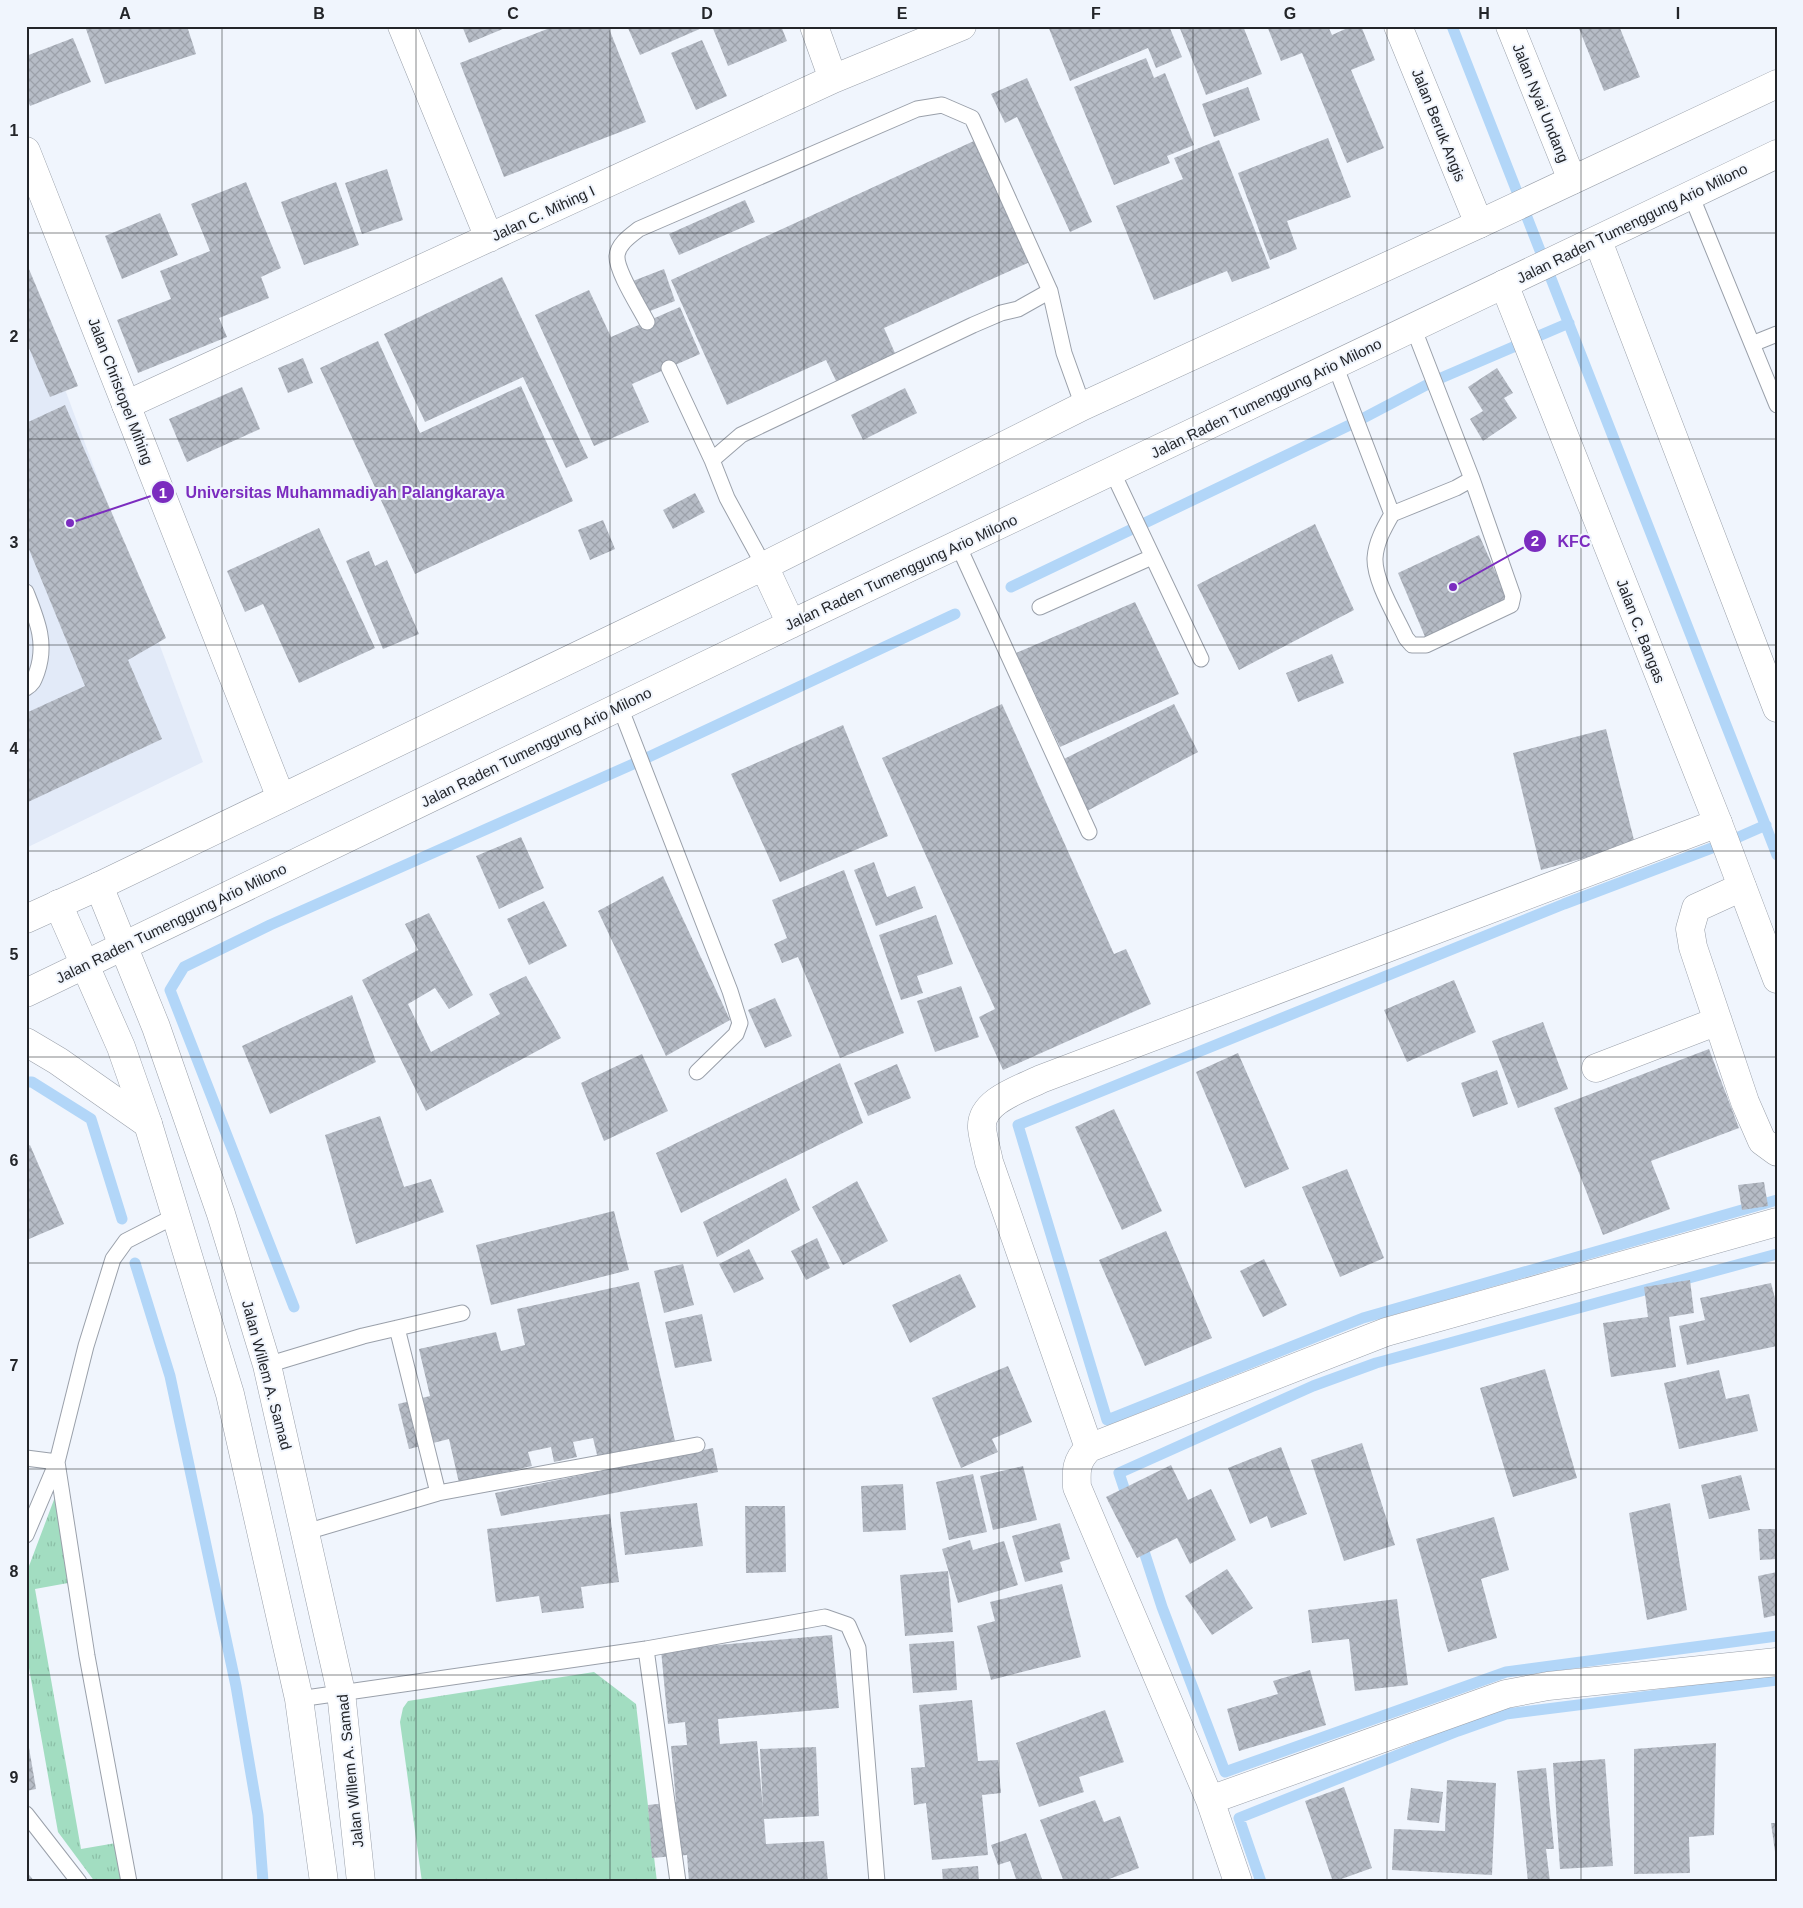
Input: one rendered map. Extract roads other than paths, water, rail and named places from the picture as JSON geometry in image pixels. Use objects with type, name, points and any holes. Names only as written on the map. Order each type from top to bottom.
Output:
[{"type":"main road","points":[[402,26],[489,238]]},
{"type":"main road","points":[[814,26],[833,79]]},
{"type":"main road","name":"Jalan C. Mihing I","points":[[126,405],[833,79],[962,26]]},
{"type":"main road","name":"Jalan Beruk Angis","points":[[1398,26],[1489,219]]},
{"type":"main road","name":"Jalan Nyai Undang","points":[[1510,26],[1561,186]]},
{"type":"main road","points":[[26,919],[99,886],[764,566],[1083,406],[1561,186],[1777,84]]},
{"type":"main road","name":"Jalan Christopel Mihing","points":[[26,151],[281,798]]},
{"type":"main road","name":"Jalan Raden Tumenggung Ario Milono","points":[[26,993],[124,948],[247,886],[791,624],[1777,154]]},
{"type":"main road","points":[[1586,246],[1777,708]]},
{"type":"main road","name":"Jalan C. Bangas","points":[[1515,279],[1518,318],[1718,823],[1777,979]]},
{"type":"main road","points":[[764,566],[791,624]]},
{"type":"main road","points":[[1089,1448],[989,1162],[982,1127],[984,1115],[997,1101],[1041,1079],[1718,823]]},
{"type":"main road","name":"Jalan Willem A. Samad","points":[[99,886],[156,1027],[218,1204],[267,1365],[341,1692],[361,1882]]},
{"type":"main road","points":[[1742,887],[1696,908],[1690,929],[1693,947],[1745,1102],[1762,1141],[1777,1152]]},
{"type":"main road","points":[[58,904],[120,1047],[148,1124],[230,1394],[299,1699],[324,1882]]},
{"type":"main road","points":[[1596,1068],[1718,1021]]},
{"type":"main road","points":[[26,1042],[58,1061],[148,1124]]},
{"type":"main road","points":[[1238,1882],[1210,1800],[1077,1487],[1076,1468],[1081,1456],[1089,1448],[1386,1332],[1777,1222]]},
{"type":"main road","points":[[1210,1800],[1506,1694],[1548,1686],[1777,1662]]},
{"type":"lane","points":[[647,322],[625,281],[617,257],[624,241],[639,229],[917,109],[942,105],[972,118],[1050,291],[1064,353],[1083,406]]},
{"type":"lane","points":[[1691,195],[1777,405]]},
{"type":"lane","points":[[712,460],[741,435],[782,414],[973,324],[1002,313],[1018,310],[1050,291]]},
{"type":"lane","points":[[1413,327],[1472,479],[1514,596],[1514,601],[1511,605],[1426,645],[1412,645],[1406,638],[1377,575],[1375,558],[1380,536],[1392,514],[1456,488],[1472,479]]},
{"type":"lane","points":[[1752,344],[1777,334]]},
{"type":"lane","points":[[1335,365],[1392,514]]},
{"type":"lane","points":[[669,368],[712,460],[727,498],[764,566]]},
{"type":"lane","points":[[1112,472],[1201,659]]},
{"type":"lane","points":[[958,545],[1089,832]]},
{"type":"lane","points":[[1040,607],[1149,550]]},
{"type":"lane","points":[[26,592],[38,624],[43,656],[33,684],[26,688]]},
{"type":"lane","points":[[620,707],[740,1023],[736,1034],[697,1072]]},
{"type":"lane","points":[[26,1536],[57,1462],[86,1346],[113,1259],[126,1241],[175,1216]]},
{"type":"lane","points":[[267,1365],[397,1328],[462,1313]]},
{"type":"lane","points":[[397,1328],[438,1493]]},
{"type":"lane","points":[[306,1532],[438,1493],[697,1445]]},
{"type":"lane","points":[[26,1458],[57,1462]]},
{"type":"lane","points":[[57,1462],[86,1656],[129,1882]]},
{"type":"lane","points":[[299,1699],[646,1649],[825,1617],[848,1625],[858,1648],[877,1882]]},
{"type":"lane","points":[[646,1649],[678,1882]]},
{"type":"lane","points":[[26,1814],[79,1882]]},
{"type":"waterway","points":[[1452,26],[1777,855]]},
{"type":"waterway","points":[[1011,587],[1356,422],[1434,381],[1569,323]]},
{"type":"waterway","points":[[294,1307],[170,990],[184,967],[270,925],[640,761],[955,614]]},
{"type":"waterway","points":[[1766,825],[1725,843],[1564,904],[1018,1125],[1107,1420],[1363,1318],[1777,1200]]},
{"type":"waterway","points":[[26,1082],[32,1082],[91,1119],[122,1219]]},
{"type":"waterway","points":[[1129,1503],[1119,1473],[1313,1386],[1376,1363],[1777,1254]]},
{"type":"waterway","points":[[135,1263],[170,1376],[236,1686],[258,1815],[263,1882]]},
{"type":"waterway","points":[[1140,1539],[1162,1607],[1225,1772],[1506,1672],[1777,1636]]},
{"type":"waterway","points":[[1261,1882],[1239,1818],[1458,1731],[1506,1714],[1777,1680]]},
{"type":"place","name":"Universitas Muhammadiyah Palangkaraya","points":[[70,523]]},
{"type":"place","name":"KFC","points":[[1453,587]]}]
